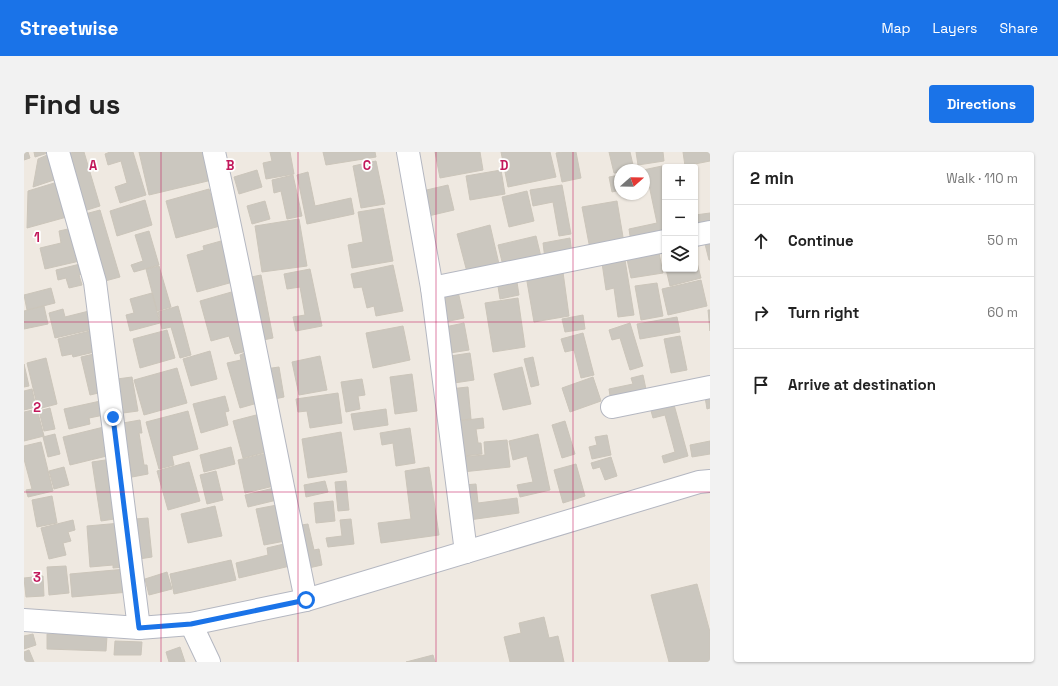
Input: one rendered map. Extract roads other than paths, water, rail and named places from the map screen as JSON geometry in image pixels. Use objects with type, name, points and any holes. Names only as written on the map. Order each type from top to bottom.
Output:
[{"type":"street","points":[[58,152],[95,282],[139,628]]},
{"type":"street","points":[[214,152],[235,244],[269,422],[306,600]]},
{"type":"street","points":[[408,152],[432,288],[466,552]]},
{"type":"street","points":[[698,234],[710,232]]},
{"type":"street","points":[[432,288],[662,242]]},
{"type":"street","points":[[612,407],[710,387]]},
{"type":"street","points":[[24,620],[139,628],[191,624],[306,600],[699,482],[710,481]]},
{"type":"street","points":[[191,624],[209,662]]}]
